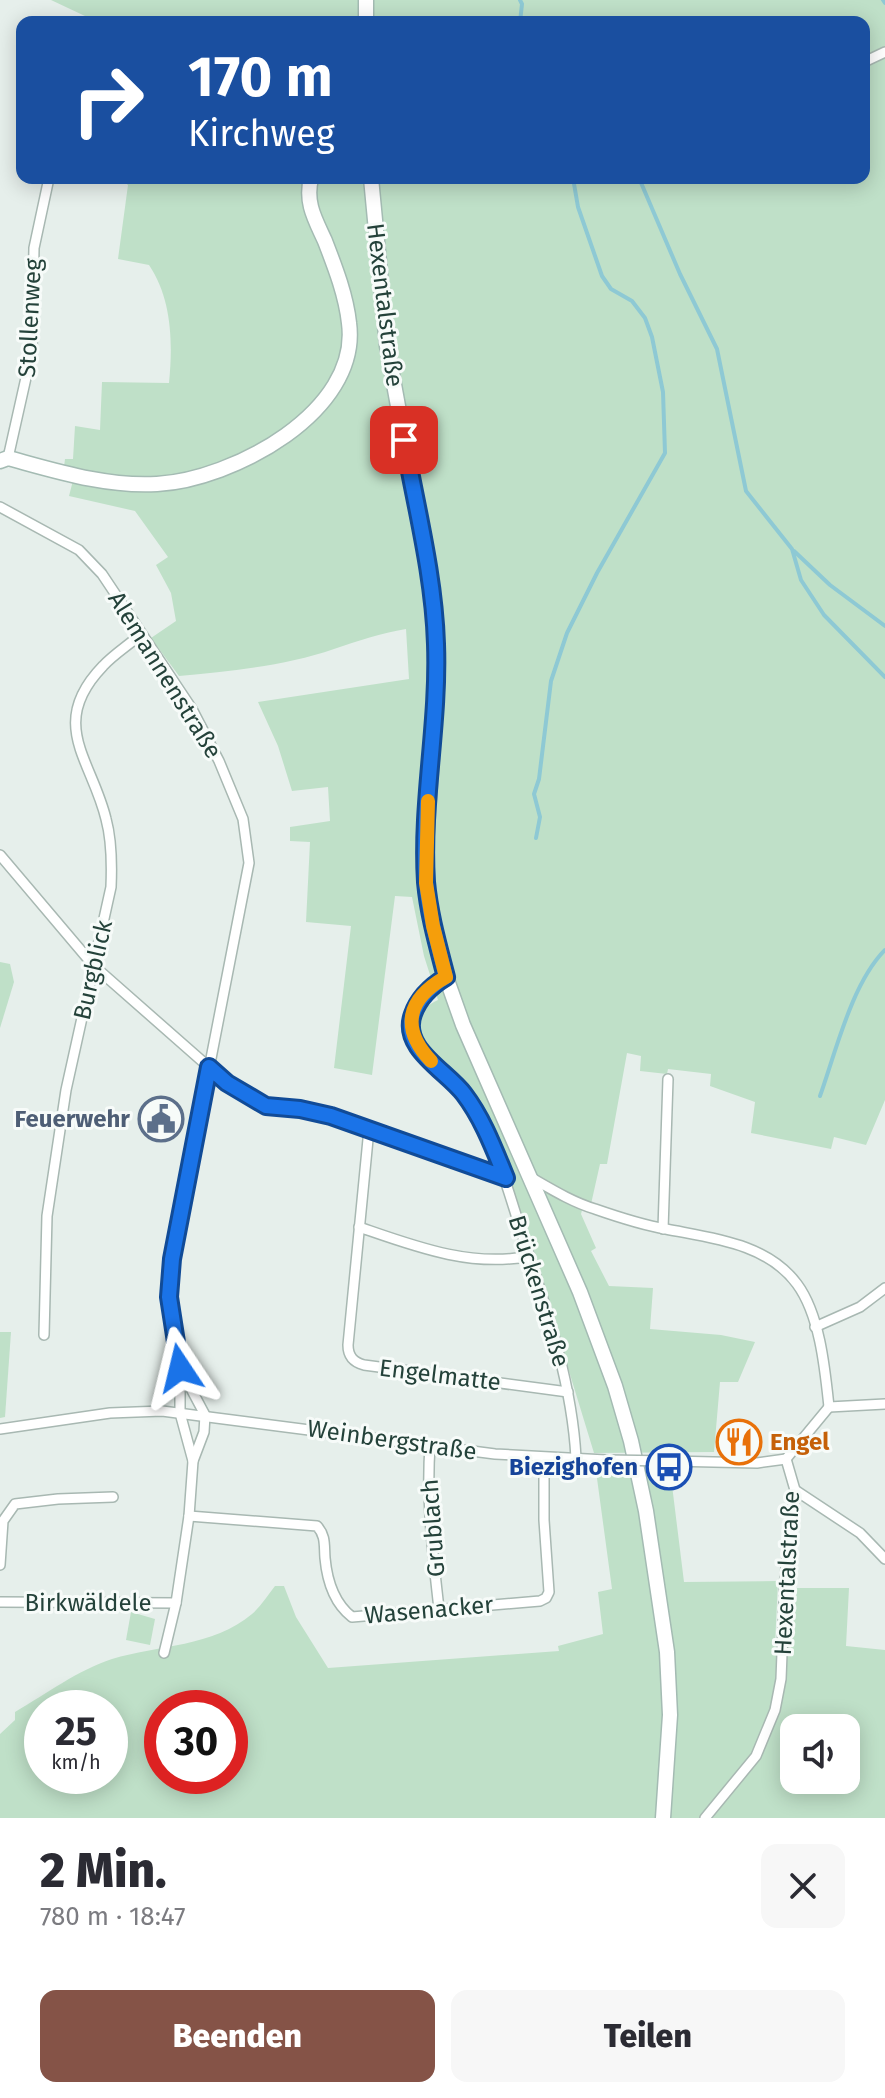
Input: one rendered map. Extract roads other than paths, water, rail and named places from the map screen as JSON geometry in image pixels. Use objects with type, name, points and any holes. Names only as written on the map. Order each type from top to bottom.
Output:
[{"type":"main road","points":[[4,459],[116,483],[158,484],[208,475],[246,460],[263,451],[307,417],[333,387],[350,338],[343,295],[324,240],[311,214],[308,197],[310,184]]},
{"type":"main road","name":"Hexentalstraße","points":[[372,184],[387,346],[433,597],[437,684],[426,828],[426,883],[433,926],[446,977],[492,1093],[580,1292],[615,1386],[631,1441],[646,1511],[667,1652],[670,1715],[663,1818]]},
{"type":"street","name":"Stollenweg","points":[[4,459],[32,351],[34,248],[48,184]]},
{"type":"street","name":"Alemannenstraße","points":[[0,507],[79,550],[102,574],[192,709],[219,761],[243,819],[249,863],[172,1259],[169,1297],[180,1368],[180,1413],[193,1461]]},
{"type":"street","name":"Burgblick","points":[[44,1335],[47,1216],[73,1053],[105,921],[112,864],[103,806],[76,741],[76,720],[82,699],[103,665],[141,634]]},
{"type":"street","points":[[0,855],[94,966],[227,1083],[266,1106],[300,1109],[369,1129],[506,1178]]},
{"type":"street","name":"Brückenstraße","points":[[446,977],[424,994],[416,1005],[410,1022],[414,1040],[461,1090],[474,1109],[506,1178],[568,1392],[576,1458]]},
{"type":"street","points":[[663,1229],[668,1079]]},
{"type":"street","name":"Engelmatte","points":[[369,1129],[348,1345],[352,1359],[364,1365],[568,1392]]},
{"type":"street","points":[[530,1177],[574,1201],[663,1229],[740,1246],[769,1258],[798,1285],[815,1327],[824,1364],[829,1407],[885,1404]]},
{"type":"street","points":[[359,1227],[419,1249],[506,1261],[530,1256]]},
{"type":"street","points":[[815,1327],[860,1307],[885,1288]]},
{"type":"street","name":"Alemannenstraße","points":[[164,1653],[176,1603],[189,1516],[193,1461],[204,1432],[205,1415],[180,1368]]},
{"type":"street","name":"Hexentalstraße","points":[[705,1818],[756,1756],[775,1710],[781,1679],[785,1577],[795,1490],[786,1459],[829,1407]]},
{"type":"street","name":"Weinbergstraße","points":[[0,1429],[133,1410],[205,1415],[430,1446],[544,1458],[757,1463],[786,1459]]},
{"type":"street","name":"Grublach","points":[[430,1446],[429,1517],[439,1609]]},
{"type":"street","name":"Wasenacker","points":[[189,1516],[317,1526],[324,1536],[329,1583],[344,1611],[352,1617],[540,1601],[549,1592],[544,1458]]},
{"type":"street","points":[[795,1490],[860,1533],[885,1559]]},
{"type":"street","name":"Birkwäldele","points":[[0,1565],[3,1521],[15,1504],[113,1497]]},
{"type":"street","name":"Birkwäldele","points":[[0,1602],[176,1603]]},
{"type":"waterway","points":[[520,0],[521,16]]},
{"type":"waterway","points":[[536,838],[540,817],[534,794],[539,779],[551,681],[567,633],[665,453],[663,392],[652,337],[645,318],[632,301],[611,289],[602,276],[578,207],[574,184]]},
{"type":"waterway","points":[[642,184],[680,274],[717,349],[746,491],[792,549],[801,580],[824,615],[885,677]]},
{"type":"waterway","points":[[794,551],[830,585],[885,626]]},
{"type":"waterway","points":[[820,1096],[854,999],[873,964],[885,950]]},
{"type":"place","name":"Feuerwehr","points":[[161,1119]]},
{"type":"place","name":"Engel","points":[[739,1442]]},
{"type":"place","name":"Biezighofen","points":[[669,1467]]}]
